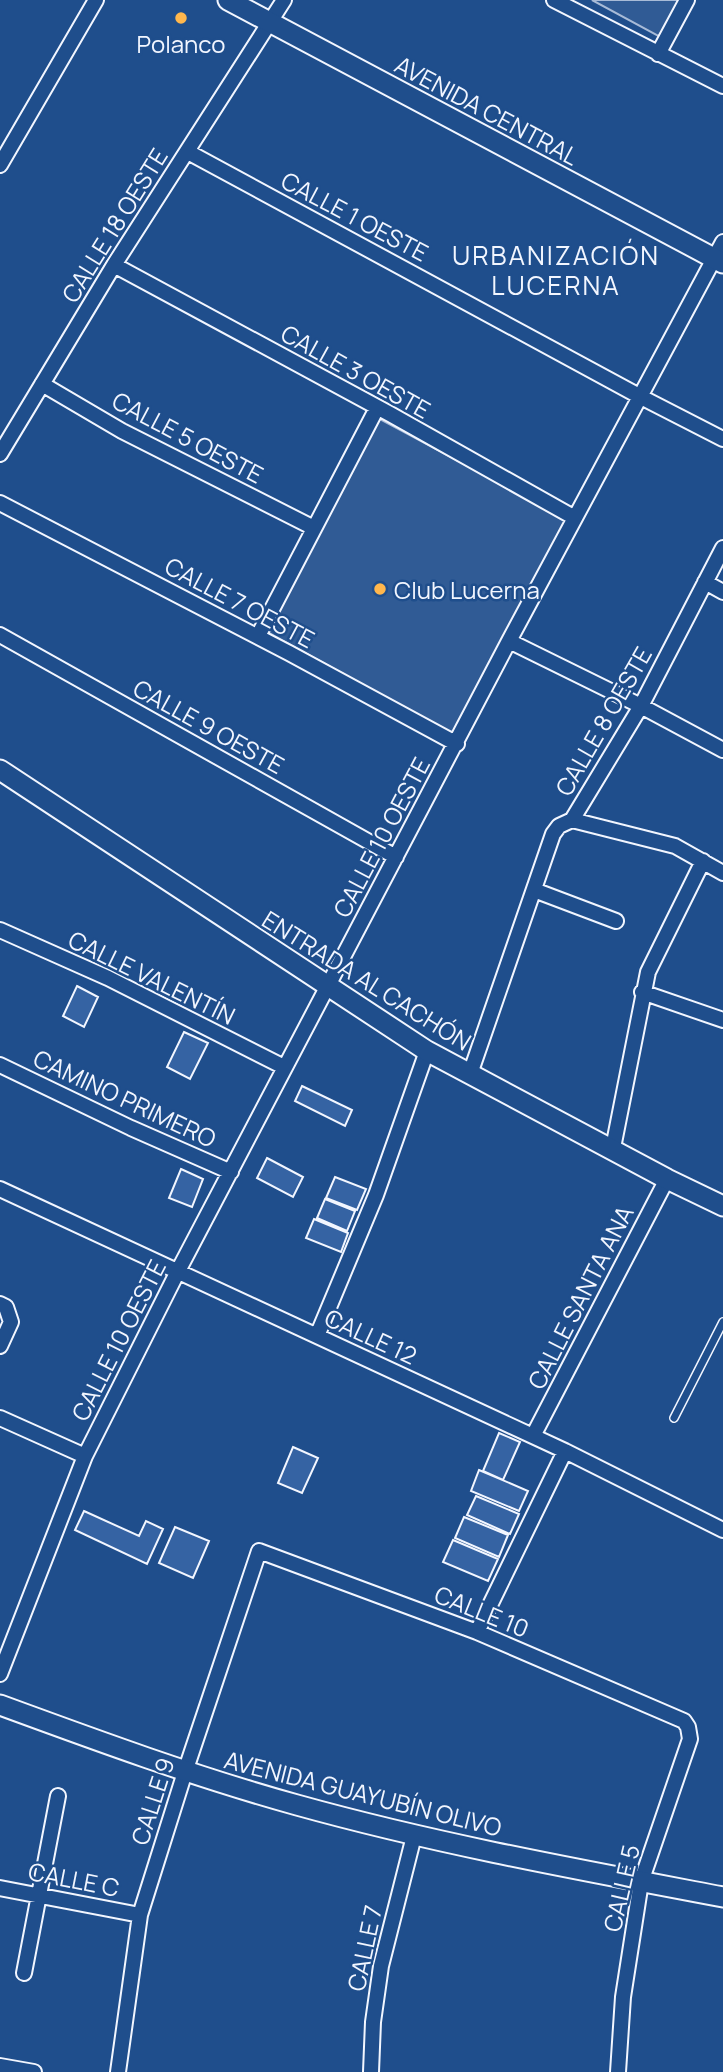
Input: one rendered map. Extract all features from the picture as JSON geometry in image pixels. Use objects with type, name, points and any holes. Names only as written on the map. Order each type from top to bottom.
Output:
[{"type":"main road","name":"AVENIDA CENTRAL","points":[[229,0],[720,254]]},
{"type":"main road","name":"ENTRADA AL CACHÓN","points":[[0,770],[427,1051],[723,1206]]},
{"type":"main road","name":"AVENIDA GUAYUBÍN OLIVO","points":[[0,1705],[185,1772],[298,1806],[414,1836],[723,1897]]},
{"type":"street","points":[[0,165],[96,0]]},
{"type":"street","name":"CALLE 18 OESTE","points":[[0,454],[114,265],[284,0]]},
{"type":"street","points":[[554,0],[723,86]]},
{"type":"street","points":[[658,54],[687,0]]},
{"type":"street","name":"CALLE 1 OESTE","points":[[188,152],[723,439]]},
{"type":"street","name":"CALLE 10 OESTE","points":[[0,1674],[85,1456],[177,1273],[639,396],[720,254]]},
{"type":"street","name":"CALLE 3 OESTE","points":[[114,265],[575,519]]},
{"type":"street","name":"CALLE 5 OESTE","points":[[43,384],[122,431],[314,528]]},
{"type":"street","points":[[258,636],[377,408]]},
{"type":"street","name":"CALLE 7 OESTE","points":[[0,503],[258,636],[457,744]]},
{"type":"street","name":"CALLE 8 OESTE","points":[[470,1074],[553,834],[559,826],[572,820],[641,706],[723,548]]},
{"type":"street","points":[[705,582],[723,592]]},
{"type":"street","name":"CALLE 9 OESTE","points":[[0,635],[397,857]]},
{"type":"street","points":[[509,641],[723,750]]},
{"type":"street","points":[[572,820],[675,846],[723,873]]},
{"type":"street","points":[[613,1148],[648,972],[703,861]]},
{"type":"street","points":[[534,890],[616,921]]},
{"type":"street","name":"CALLE VALENTÍN","points":[[0,930],[108,978],[284,1067]]},
{"type":"street","points":[[642,992],[723,1020]]},
{"type":"street","points":[[317,1336],[376,1195],[427,1051]]},
{"type":"street","name":"CAMINO PRIMERO","points":[[0,1065],[230,1172]]},
{"type":"street","name":"CALLE SANTA ANA","points":[[533,1437],[667,1179]]},
{"type":"street","name":"CALLE 12","points":[[0,1189],[565,1451],[722,1527]]},
{"type":"street","points":[[0,1304],[6,1307],[11,1322],[0,1346]]},
{"type":"street","points":[[0,1419],[85,1456]]},
{"type":"street","points":[[477,1632],[565,1451]]},
{"type":"street","name":"CALLE 10","points":[[260,1551],[477,1632],[684,1721]]},
{"type":"street","name":"CALLE 9","points":[[118,2072],[140,1915],[260,1551]]},
{"type":"street","name":"CALLE 5","points":[[618,2072],[623,1997],[641,1882],[690,1739],[684,1721]]},
{"type":"street","points":[[24,1973],[58,1796]]},
{"type":"street","name":"CALLE 7","points":[[371,2072],[373,2022],[381,1966],[414,1836]]},
{"type":"street","name":"CALLE C","points":[[0,1888],[140,1915]]},
{"type":"street","points":[[0,2066],[34,2072]]},
{"type":"lane","points":[[674,1418],[723,1322]]},
{"type":"shaded area","points":[[592,0],[682,0],[662,38]]},
{"type":"shaded area","points":[[378,418],[567,519],[454,735],[267,632]]},
{"type":"building","points":[[77,986],[98,997],[84,1027],[63,1016]]},
{"type":"building","points":[[184,1032],[208,1043],[190,1079],[167,1067]]},
{"type":"building","points":[[302,1086],[352,1110],[345,1126],[295,1101]]},
{"type":"building","points":[[267,1158],[303,1177],[293,1197],[257,1178]]},
{"type":"building","points":[[181,1169],[203,1179],[192,1207],[169,1198]]},
{"type":"building","points":[[335,1177],[366,1189],[357,1210],[326,1198]]},
{"type":"building","points":[[325,1199],[355,1211],[347,1231],[317,1218]]},
{"type":"building","points":[[314,1219],[348,1233],[341,1252],[306,1238]]},
{"type":"building","points":[[499,1433],[520,1442],[503,1480],[483,1471]]},
{"type":"building","points":[[293,1447],[318,1458],[302,1493],[278,1483]]},
{"type":"building","points":[[479,1470],[528,1491],[519,1511],[471,1491]]},
{"type":"building","points":[[476,1496],[519,1514],[510,1534],[467,1515]]},
{"type":"building","points":[[84,1511],[139,1536],[146,1521],[163,1529],[147,1564],[75,1530]]},
{"type":"building","points":[[464,1517],[508,1535],[499,1557],[455,1538]]},
{"type":"building","points":[[175,1527],[209,1541],[193,1578],[159,1563]]},
{"type":"building","points":[[453,1540],[498,1559],[488,1581],[443,1562]]},
{"type":"place","name":"Polanco","points":[[181,18]]},
{"type":"place","name":"Club Lucerna","points":[[380,589]]},
{"type":"district","name":"URBANIZACIÓN LUCERNA","points":[[556,270]]}]
